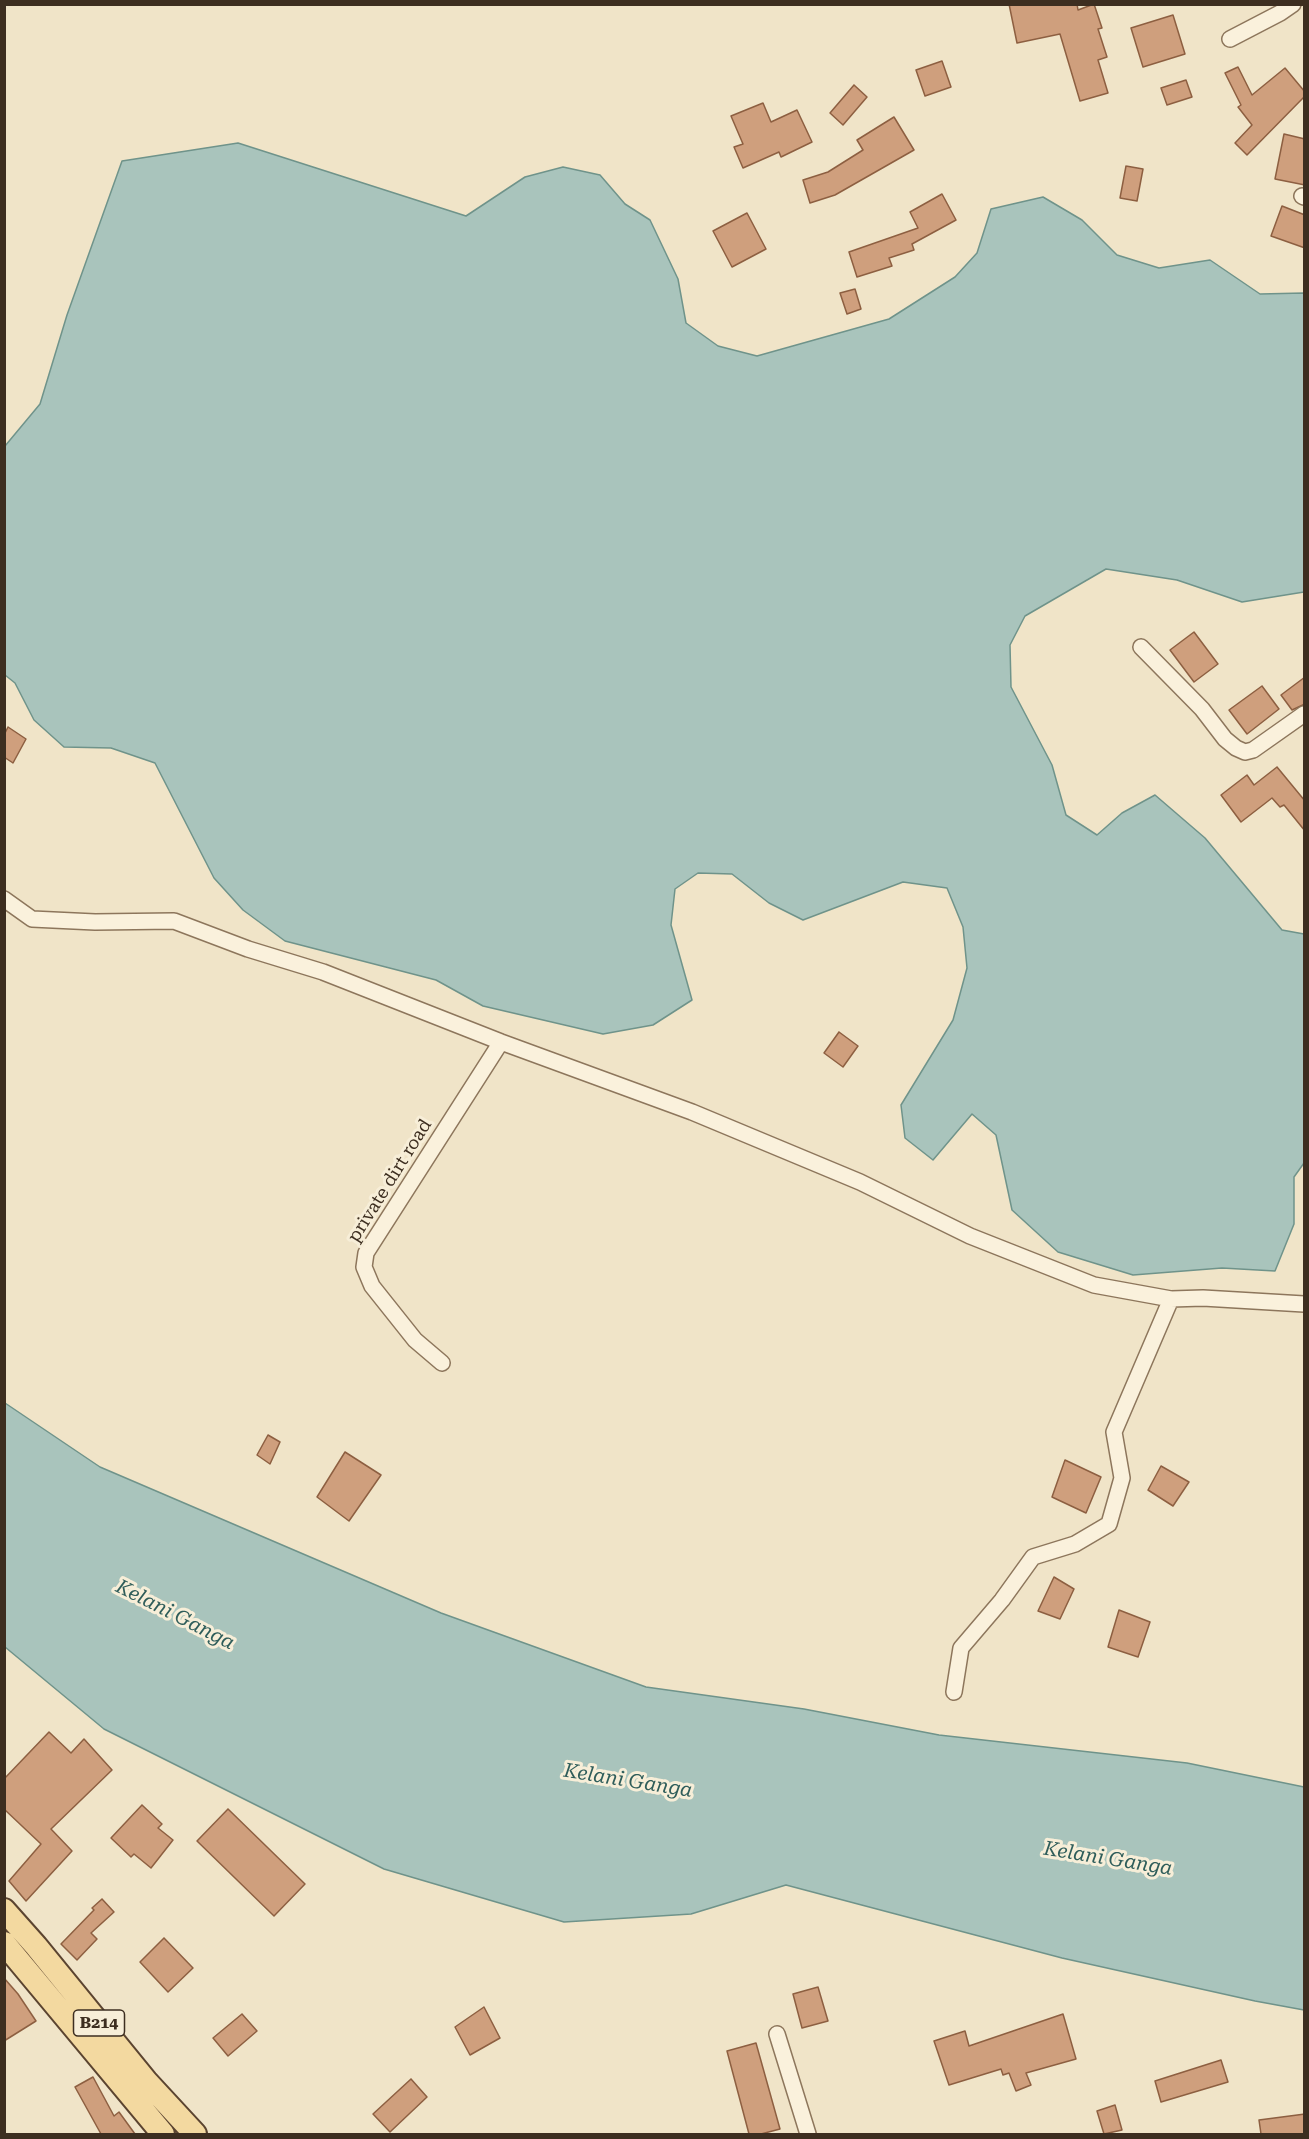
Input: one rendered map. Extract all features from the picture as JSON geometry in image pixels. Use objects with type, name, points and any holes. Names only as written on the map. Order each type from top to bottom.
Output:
[{"type":"main road","name":"B214","points":[[4,1910],[44,1955],[146,2081],[195,2134]]},
{"type":"main road","name":"B214","points":[[4,1943],[163,2134]]},
{"type":"street","points":[[1230,39],[1280,14],[1293,4]]},
{"type":"street","points":[[1141,647],[1202,709],[1226,739],[1245,752],[1253,750],[1305,714]]},
{"type":"street","points":[[4,899],[32,919],[94,922],[174,921],[248,949],[323,972],[501,1042],[693,1112],[860,1182],[970,1236],[1094,1285],[1171,1299],[1203,1298],[1305,1304]]},
{"type":"street","name":"private dirt road","points":[[442,1363],[416,1340],[372,1286],[364,1267],[366,1253],[501,1042]]},
{"type":"street","points":[[954,1692],[961,1648],[1002,1600],[1033,1557],[1075,1544],[1109,1524],[1122,1478],[1114,1432],[1171,1299]]},
{"type":"street","points":[[777,2034],[808,2134]]},
{"type":"water","points":[[238,143],[466,216],[525,177],[563,167],[600,175],[625,204],[650,220],[678,279],[686,323],[718,346],[757,356],[889,319],[955,277],[977,253],[991,209],[1043,197],[1082,220],[1117,255],[1159,268],[1210,260],[1260,294],[1304,293],[1304,592],[1242,602],[1177,580],[1106,569],[1025,616],[1010,645],[1011,687],[1052,765],[1066,815],[1097,835],[1122,813],[1155,795],[1205,838],[1282,930],[1304,934],[1304,1163],[1294,1177],[1294,1224],[1275,1271],[1222,1268],[1133,1275],[1058,1252],[1012,1210],[996,1135],[972,1114],[933,1160],[905,1138],[901,1105],[953,1020],[967,968],[963,927],[947,888],[903,882],[803,920],[769,903],[732,874],[698,873],[675,889],[671,925],[692,1000],[653,1025],[603,1034],[483,1006],[436,980],[285,941],[243,910],[214,878],[155,763],[111,748],[64,747],[34,720],[15,683],[5,675],[5,446],[40,404],[67,315],[122,161]]},
{"type":"water","name":"Kelani Ganga","points":[[5,1403],[100,1467],[441,1613],[646,1687],[804,1709],[939,1735],[1187,1763],[1304,1787],[1304,2010],[1062,1958],[786,1885],[691,1914],[564,1922],[384,1869],[104,1729],[5,1647]]},
{"type":"building","points":[[1009,4],[1077,4],[1078,10],[1094,4],[1102,28],[1098,29],[1107,57],[1098,60],[1108,93],[1080,101],[1060,34],[1017,43]]},
{"type":"building","points":[[1173,15],[1185,54],[1143,67],[1131,28]]},
{"type":"building","points":[[942,61],[951,87],[925,96],[916,70]]},
{"type":"building","points":[[1238,67],[1252,95],[1285,68],[1305,92],[1305,96],[1247,155],[1235,143],[1252,125],[1238,107],[1241,105],[1225,73]]},
{"type":"building","points":[[1186,80],[1192,97],[1167,105],[1161,88]]},
{"type":"building","points":[[854,85],[867,97],[843,125],[830,113]]},
{"type":"building","points":[[763,103],[771,122],[797,110],[812,142],[781,157],[779,152],[743,168],[734,147],[743,144],[731,116]]},
{"type":"building","points":[[894,117],[914,150],[835,195],[810,203],[803,180],[828,172],[863,150],[857,140]]},
{"type":"building","points":[[1284,134],[1305,139],[1305,185],[1275,179]]},
{"type":"building","points":[[1126,166],[1143,169],[1137,201],[1120,198]]},
{"type":"building","points":[[942,194],[956,220],[912,244],[914,250],[889,258],[892,266],[857,277],[849,252],[918,228],[910,212]]},
{"type":"building","points":[[1282,206],[1305,215],[1305,248],[1271,236]]},
{"type":"building","points":[[747,213],[766,249],[732,267],[713,231]]},
{"type":"building","points":[[855,289],[861,309],[847,314],[840,293]]},
{"type":"building","points":[[1194,632],[1218,664],[1194,682],[1170,650]]},
{"type":"building","points":[[1305,677],[1305,704],[1292,710],[1281,695]]},
{"type":"building","points":[[1262,686],[1279,709],[1247,734],[1229,710]]},
{"type":"building","points":[[8,727],[26,739],[13,763],[4,757],[4,735]]},
{"type":"building","points":[[1277,767],[1305,801],[1305,831],[1284,805],[1280,807],[1272,798],[1241,822],[1221,795],[1247,775],[1254,785]]},
{"type":"building","points":[[839,1032],[858,1046],[843,1067],[824,1053]]},
{"type":"building","points":[[268,1435],[280,1442],[270,1464],[257,1455]]},
{"type":"building","points":[[345,1452],[381,1475],[349,1521],[317,1497]]},
{"type":"building","points":[[1065,1460],[1101,1477],[1086,1513],[1052,1497]]},
{"type":"building","points":[[1161,1466],[1189,1482],[1173,1506],[1148,1490]]},
{"type":"building","points":[[1054,1577],[1074,1589],[1060,1619],[1038,1611]]},
{"type":"building","points":[[1119,1610],[1150,1622],[1138,1657],[1108,1647]]},
{"type":"building","points":[[49,1732],[71,1753],[84,1739],[112,1770],[51,1829],[72,1851],[26,1901],[9,1881],[41,1844],[4,1809],[4,1779]]},
{"type":"building","points":[[142,1805],[162,1824],[158,1828],[173,1840],[151,1868],[134,1854],[131,1857],[111,1838]]},
{"type":"building","points":[[228,1809],[305,1884],[274,1916],[197,1841]]},
{"type":"building","points":[[102,1899],[114,1912],[91,1933],[97,1939],[77,1960],[61,1944]]},
{"type":"building","points":[[164,1938],[193,1968],[168,1992],[140,1962]]},
{"type":"building","points":[[4,1978],[36,2021],[4,2041]]},
{"type":"building","points":[[818,1987],[828,2021],[802,2028],[793,1994]]},
{"type":"building","points":[[484,2007],[500,2038],[470,2055],[455,2027]]},
{"type":"building","points":[[242,2014],[257,2031],[228,2056],[213,2038]]},
{"type":"building","points":[[1063,2014],[1076,2059],[1026,2073],[1031,2085],[1016,2091],[1009,2073],[1003,2075],[1001,2069],[949,2085],[934,2041],[965,2031],[969,2046]]},
{"type":"building","points":[[756,2043],[780,2129],[761,2134],[749,2134],[727,2051]]},
{"type":"building","points":[[1221,2060],[1228,2082],[1161,2102],[1155,2081]]},
{"type":"building","points":[[93,2077],[114,2116],[119,2112],[135,2134],[101,2134],[75,2087]]},
{"type":"building","points":[[411,2079],[427,2097],[390,2132],[373,2114]]},
{"type":"building","points":[[1115,2105],[1122,2130],[1104,2134],[1097,2111]]},
{"type":"building","points":[[1305,2114],[1305,2134],[1261,2134],[1259,2120]]}]
